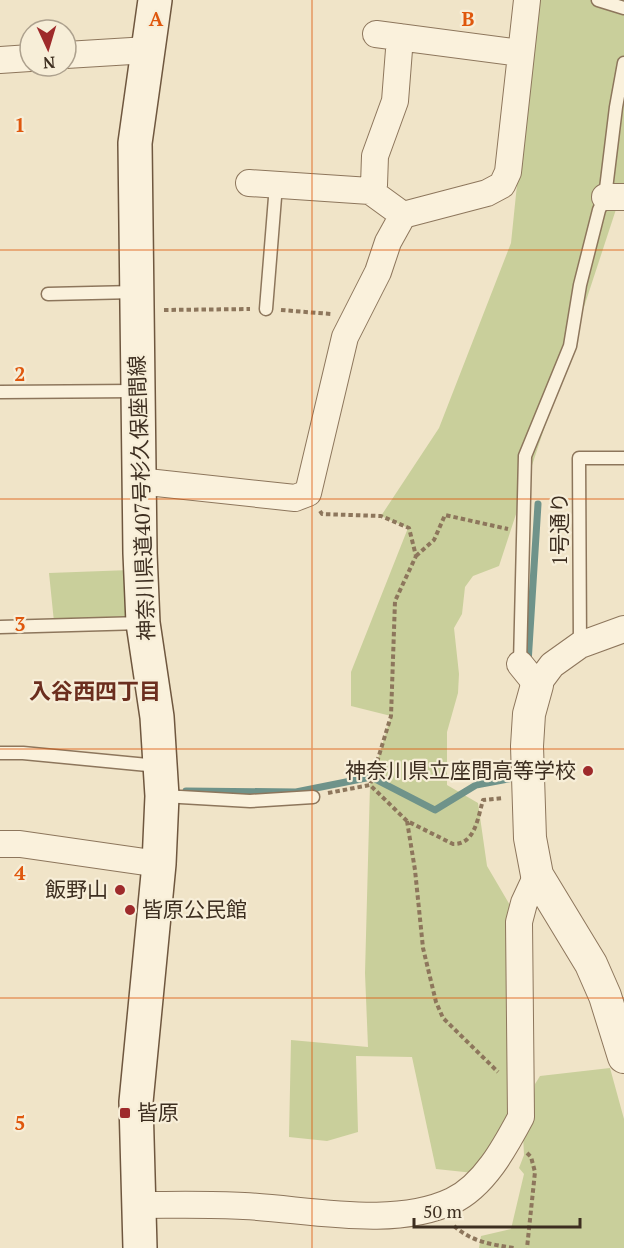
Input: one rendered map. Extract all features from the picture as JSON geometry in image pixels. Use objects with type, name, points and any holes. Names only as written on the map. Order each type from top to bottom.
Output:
[{"type":"main road","name":"神奈川県道407号杉久保座間線","points":[[140,1248],[136,1102],[159,864],[162,782],[157,717],[143,623],[138,481],[135,143],[154,0]]},
{"type":"street","points":[[138,481],[295,498],[308,493],[345,337],[378,272],[388,242],[403,214],[487,193],[502,185],[508,172],[527,0]]},
{"type":"street","points":[[370,191],[374,184],[375,156],[395,101],[388,36],[521,53]]},
{"type":"street","points":[[78,54],[147,50]]},
{"type":"street","points":[[0,60],[18,59]]},
{"type":"street","points":[[249,183],[370,191],[403,214]]},
{"type":"street","points":[[624,629],[580,645],[552,665],[529,675],[530,838],[537,875],[591,964],[605,996],[624,1057]]},
{"type":"street","points":[[0,844],[20,844],[159,864]]},
{"type":"street","points":[[139,1205],[243,1205],[378,1216],[418,1213],[453,1201],[479,1181],[511,1136],[521,1117],[519,922],[524,903],[537,875]]},
{"type":"lane","points":[[598,0],[624,8]]},
{"type":"lane","points":[[529,675],[524,532],[525,456],[570,346],[580,285],[599,210],[615,197],[616,107],[624,63]]},
{"type":"lane","points":[[266,309],[276,185]]},
{"type":"lane","points":[[48,294],[136,301]]},
{"type":"lane","points":[[0,392],[137,391]]},
{"type":"lane","name":"1号通り","points":[[580,645],[579,458],[624,458]]},
{"type":"lane","points":[[0,627],[143,623]]},
{"type":"lane","points":[[0,753],[23,753],[250,801],[313,797]]},
{"type":"path","points":[[136,301],[354,316]]},
{"type":"path","points":[[308,493],[322,514],[381,516],[409,528],[416,556]]},
{"type":"path","points":[[370,785],[391,716],[395,601],[416,556],[434,540],[445,515],[524,532]]},
{"type":"path","points":[[313,797],[370,785]]},
{"type":"path","points":[[370,785],[407,821],[453,844],[462,844],[470,839],[483,800],[529,796]]},
{"type":"path","points":[[407,821],[415,870],[423,948],[436,1002],[443,1018],[497,1072],[522,1081]]},
{"type":"path","points":[[511,1136],[531,1157],[535,1172],[527,1248]]},
{"type":"path","points":[[433,1207],[466,1236],[489,1244],[514,1248]]},
{"type":"green space","points":[[536,0],[602,0],[624,13],[624,185],[499,566],[473,576],[465,587],[462,614],[454,628],[459,674],[458,693],[447,732],[447,785],[478,803],[487,866],[514,912],[522,1107],[474,1173],[436,1169],[412,1057],[356,1056],[358,1132],[327,1141],[289,1137],[291,1040],[368,1047],[365,973],[370,785],[391,716],[351,706],[351,672],[408,528],[381,516],[439,428],[511,243]]},
{"type":"green space","points":[[130,570],[133,619],[54,622],[49,573]]},
{"type":"green space","points":[[610,1068],[624,1119],[624,1248],[479,1248],[481,1236],[511,1229],[524,1174],[519,1168],[524,1155],[523,1135],[532,1115],[535,1084],[540,1076]]},
{"type":"waterway","points":[[528,663],[538,504]]},
{"type":"waterway","points":[[186,791],[296,792],[371,777],[435,810],[476,785],[519,777]]},
{"type":"place","name":"神奈川県立座間高等学校","points":[[588,771]]},
{"type":"place","name":"飯野山","points":[[120,890]]},
{"type":"place","name":"皆原公民館","points":[[130,910]]},
{"type":"place","name":"皆原","points":[[125,1113]]},
{"type":"district","name":"入谷西四丁目","points":[[95,691]]}]
